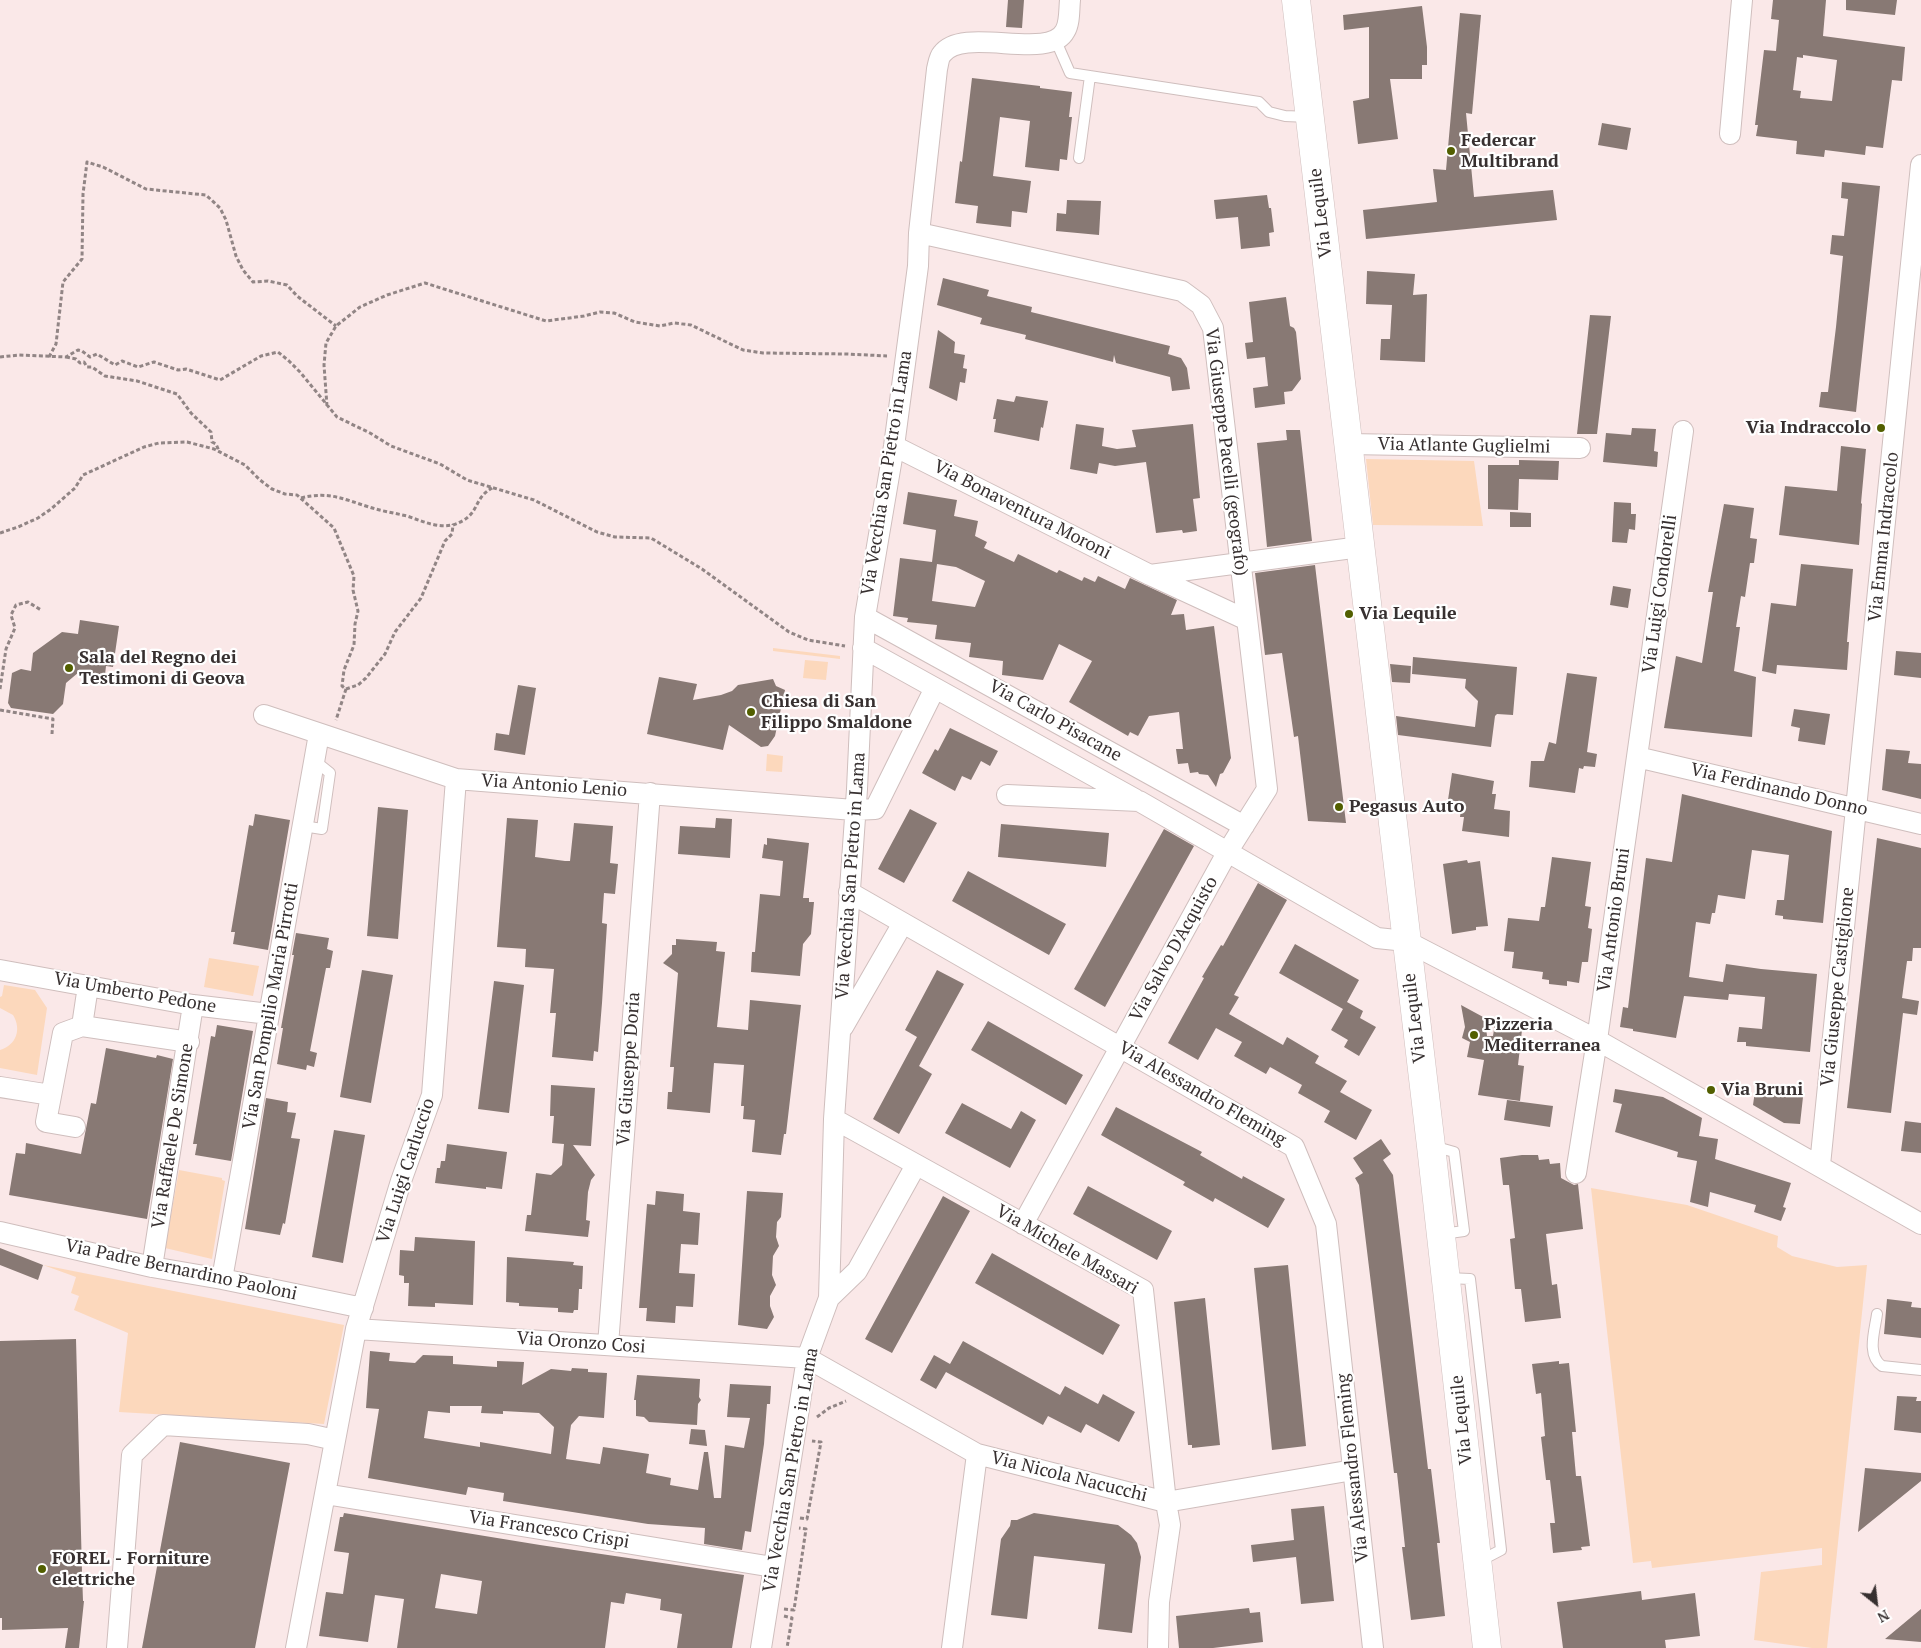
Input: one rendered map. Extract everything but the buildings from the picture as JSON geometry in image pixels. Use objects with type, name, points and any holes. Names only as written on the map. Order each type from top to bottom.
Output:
[{"type":"main road","name":"Via Lequile","points":[[1296,0],[1431,1146],[1487,1648]]},
{"type":"street","points":[[1056,41],[1066,30],[1070,0]]},
{"type":"street","points":[[1730,134],[1742,0]]},
{"type":"street","name":"Via Vecchia San Pietro in Lama","points":[[761,1648],[807,1358],[829,1298],[834,1119],[854,810],[857,789],[865,616],[894,446],[918,266],[919,233],[937,69],[942,54],[956,45],[979,42],[1042,44],[1056,41]]},
{"type":"street","name":"Via Emma Indraccolo","points":[[1857,808],[1921,171]]},
{"type":"street","name":"Via Giuseppe Pacelli (geografo)","points":[[919,233],[1182,291],[1201,305],[1212,328],[1267,789],[1228,851]]},
{"type":"street","name":"Via Luigi Condorelli","points":[[1637,757],[1683,431]]},
{"type":"street","name":"Via Atlante Guglielmi","points":[[1348,444],[1580,448]]},
{"type":"street","name":"Via Bonaventura Moroni","points":[[894,446],[1150,574],[1247,620]]},
{"type":"street","points":[[1150,574],[1360,548]]},
{"type":"street","name":"Via Carlo Pisacane","points":[[865,616],[1244,826]]},
{"type":"street","name":"Via Carlo Pisacane","points":[[864,648],[1228,851],[1377,938],[1406,941]]},
{"type":"street","name":"Via Antonio Lenio","points":[[264,715],[456,779],[854,810],[875,809],[935,688]]},
{"type":"street","name":"Via San Pompilio Maria Pirrotti","points":[[222,1279],[315,761],[325,736]]},
{"type":"street","name":"Via Ferdinando Donno","points":[[1637,757],[1921,824]]},
{"type":"street","name":"Via Antonio Bruni","points":[[1576,1173],[1637,757]]},
{"type":"street","name":"Via Luigi Carluccio","points":[[296,1648],[356,1329],[401,1181],[432,1095],[456,779]]},
{"type":"street","name":"Via Giuseppe Doria","points":[[608,1345],[650,793]]},
{"type":"street","name":"Via Carlo Pisacane","points":[[1007,795],[1139,801]]},
{"type":"street","name":"Via Giuseppe Castiglione","points":[[1820,1165],[1857,808]]},
{"type":"street","name":"Via Salvo D'Acquisto","points":[[1023,1224],[1228,851]]},
{"type":"street","name":"Via Alessandro Fleming","points":[[849,892],[1294,1147],[1326,1224],[1373,1648]]},
{"type":"street","points":[[840,1032],[903,923]]},
{"type":"street","points":[[1406,941],[1597,1040],[1921,1224]]},
{"type":"street","name":"Via Umberto Pedone","points":[[0,970],[193,1005],[269,1014]]},
{"type":"street","points":[[82,1026],[88,986]]},
{"type":"street","name":"Via Raffaele De Simone","points":[[152,1266],[193,1005]]},
{"type":"street","points":[[75,1127],[46,1122],[63,1033],[82,1026],[188,1042]]},
{"type":"street","points":[[0,1087],[51,1095]]},
{"type":"street","name":"Via Michele Massari","points":[[834,1119],[1143,1290],[1166,1502]]},
{"type":"street","points":[[829,1298],[857,1271],[916,1165]]},
{"type":"street","name":"Via Padre Bernardino Paoloni","points":[[0,1232],[152,1266],[363,1308]]},
{"type":"street","name":"Via Oronzo Cosi","points":[[356,1329],[807,1358]]},
{"type":"street","name":"Via Nicola Nacucchi","points":[[807,1358],[977,1454],[1166,1502],[1353,1470]]},
{"type":"street","points":[[117,1648],[132,1455],[163,1425],[308,1434],[335,1440]]},
{"type":"street","points":[[952,1648],[977,1454]]},
{"type":"street","name":"Via Francesco Crispi","points":[[325,1494],[773,1567]]},
{"type":"street","points":[[1158,1648],[1159,1602],[1170,1525],[1166,1502]]},
{"type":"lane","points":[[1056,41],[1070,73],[1260,102],[1268,112],[1286,116],[1310,117]]},
{"type":"lane","points":[[1079,158],[1090,76]]},
{"type":"lane","points":[[1877,1314],[1873,1357],[1877,1363],[1882,1366],[1921,1370]]},
{"type":"path","points":[[50,357],[56,344],[63,282],[82,259],[83,194],[87,162],[103,167],[146,189],[206,195],[220,208],[226,220],[236,256],[243,270],[253,282],[268,281],[287,285],[297,296],[336,326]]},
{"type":"path","points":[[327,406],[324,365],[326,342],[336,326],[360,307],[387,295],[425,283],[546,321],[600,312],[614,313],[636,322],[660,326],[674,323],[691,325],[743,350],[763,353],[848,354],[905,359]]},
{"type":"path","points":[[66,357],[78,350],[90,357],[97,354],[114,365],[122,362],[138,367],[154,362],[220,380],[261,356],[278,352],[300,372],[337,416],[391,446],[440,464],[468,480],[534,500],[596,532],[615,537],[652,538],[710,574],[789,632],[808,640],[832,645],[864,648]]},
{"type":"path","points":[[0,357],[19,355],[76,359],[105,376],[137,381],[177,394],[191,413],[211,432],[212,442],[216,444],[219,452]]},
{"type":"path","points":[[0,533],[25,524],[51,509],[75,488],[83,475],[144,447],[159,443],[187,442],[199,444],[219,452],[246,465],[260,480],[272,489],[285,494],[297,495],[334,528],[354,576],[352,590],[358,611],[354,629],[354,645],[343,678],[342,686],[346,690]]},
{"type":"path","points":[[301,498],[321,495],[343,498],[369,507],[444,526],[453,525],[469,518],[475,511],[481,496],[492,487]]},
{"type":"path","points":[[325,736],[346,690],[358,685],[366,678],[385,654],[395,632],[420,598],[444,541],[452,534],[453,525]]},
{"type":"path","points":[[0,688],[6,650],[16,628],[11,615],[16,605],[28,602],[41,610]]},
{"type":"path","points":[[0,710],[53,719],[52,734]]},
{"type":"path","points":[[814,1422],[817,1417],[829,1408],[846,1401],[855,1400]]},
{"type":"path","points":[[794,1518],[807,1519],[818,1461],[821,1442],[808,1440]]},
{"type":"path","points":[[787,1648],[792,1618],[780,1615],[781,1608],[794,1610],[806,1529],[793,1527]]},
{"type":"shaded area","points":[[1366,459],[1474,461],[1483,526],[1373,525]]},
{"type":"shaded area","points":[[773,648],[840,656],[840,659],[773,651]]},
{"type":"shaded area","points":[[805,660],[828,662],[826,680],[803,678]]},
{"type":"shaded area","points":[[767,754],[783,756],[782,772],[766,771]]},
{"type":"shaded area","points":[[209,958],[259,966],[253,996],[204,987]]},
{"type":"shaded area","points":[[4,985],[35,990],[47,1008],[37,1075],[0,1068],[0,1050],[6,1048],[14,1041],[17,1031],[13,1015],[0,1008],[0,997],[2,996]]},
{"type":"shaded area","points":[[179,1170],[222,1178],[225,1181],[212,1259],[165,1248]]},
{"type":"shaded area","points":[[1591,1188],[1687,1205],[1778,1236],[1777,1247],[1792,1256],[1837,1267],[1867,1265],[1827,1648],[1812,1648],[1754,1640],[1761,1572],[1822,1565],[1822,1548],[1652,1568],[1651,1561],[1633,1563]]},
{"type":"shaded area","points":[[43,1265],[344,1325],[324,1424],[119,1412],[128,1333],[74,1310],[79,1296],[71,1293],[76,1277]]},
{"type":"place","name":"Federcar Multibrand","points":[[1451,151]]},
{"type":"place","name":"Via Indraccolo","points":[[1881,428]]},
{"type":"place","name":"Via Lequile","points":[[1349,614]]},
{"type":"place","name":"Sala del Regno dei Testimoni di Geova","points":[[69,668]]},
{"type":"place","name":"Chiesa di San Filippo Smaldone","points":[[751,712]]},
{"type":"place","name":"Pegasus Auto","points":[[1339,807]]},
{"type":"place","name":"Pizzeria Mediterranea","points":[[1474,1035]]},
{"type":"place","name":"Via Bruni","points":[[1711,1090]]},
{"type":"place","name":"FOREL - Forniture elettriche","points":[[42,1569]]}]
